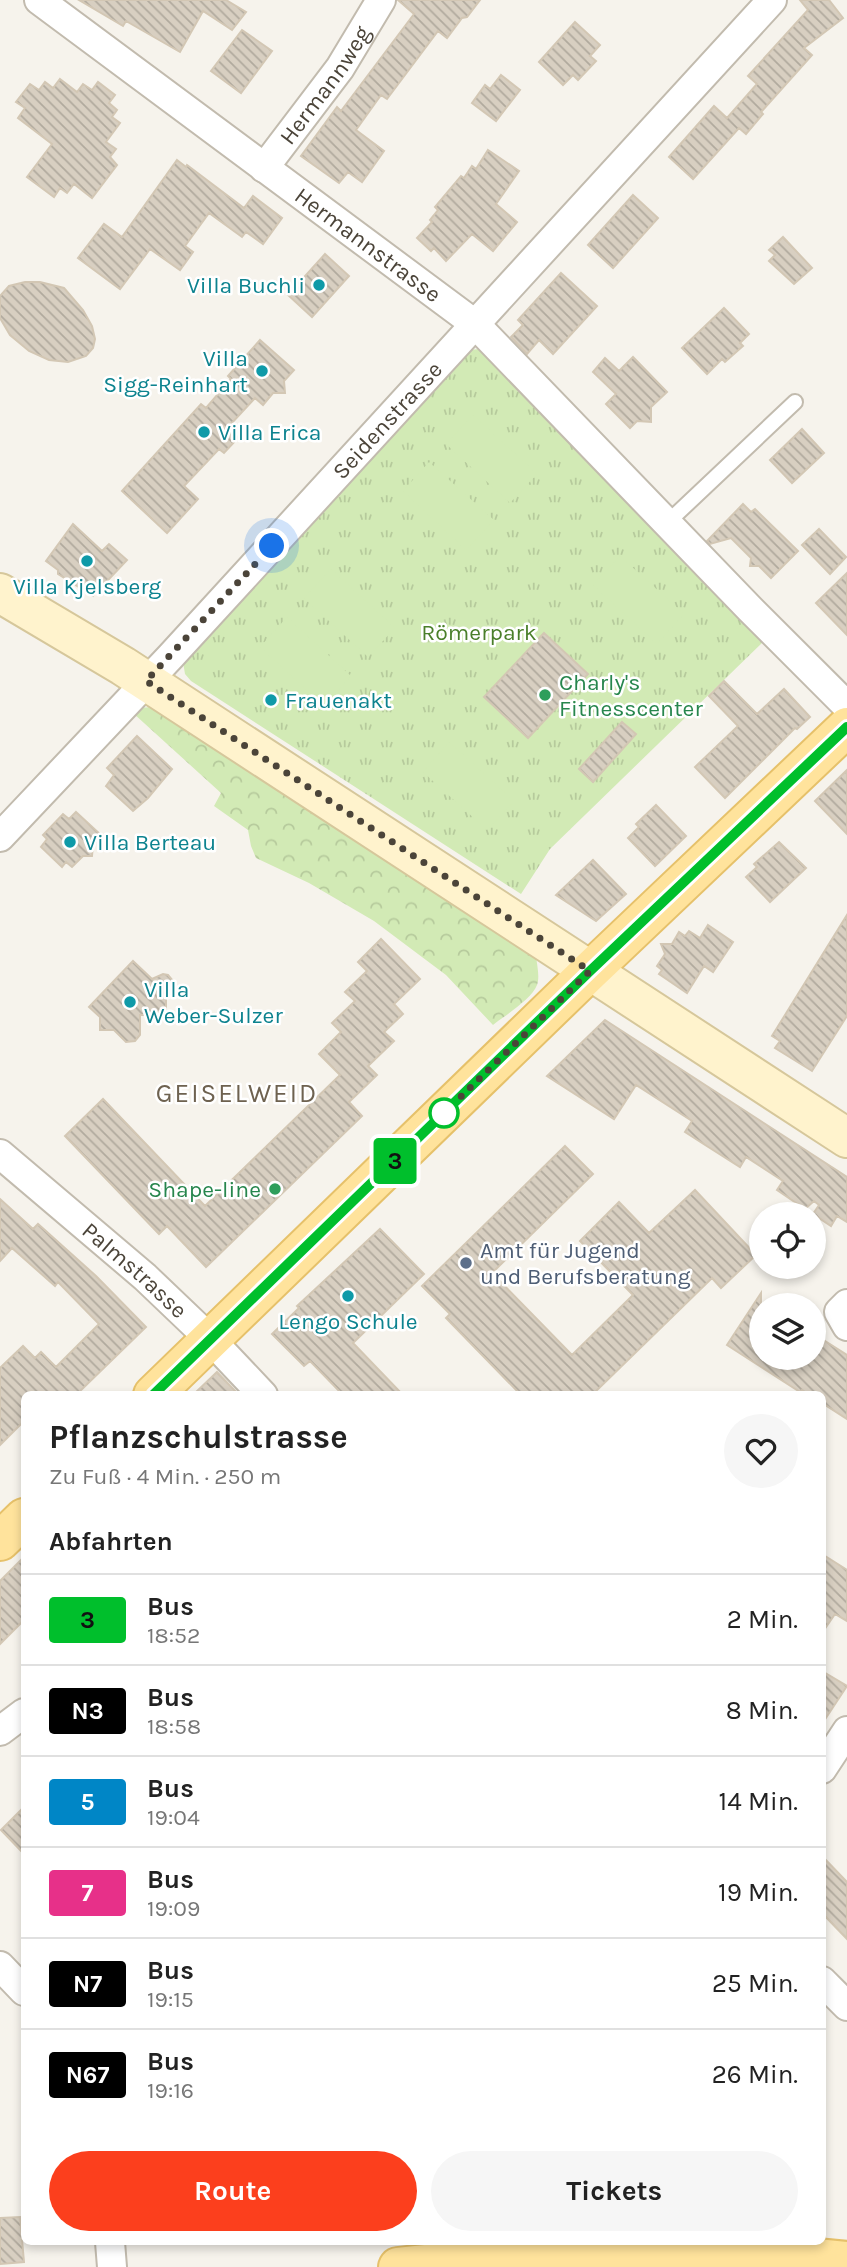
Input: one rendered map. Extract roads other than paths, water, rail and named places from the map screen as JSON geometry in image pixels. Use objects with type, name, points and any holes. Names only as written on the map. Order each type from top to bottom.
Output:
[{"type":"main road","points":[[157,1391],[590,971],[847,727]]},
{"type":"main road","points":[[0,1541],[21,1521]]},
{"type":"main road","points":[[398,2267],[562,2252],[693,2250],[785,2254],[847,2261]]},
{"type":"street","name":"Hermannstrasse","points":[[39,0],[475,324],[847,706]]},
{"type":"street","name":"Hermannweg","points":[[264,168],[340,68],[381,0]]},
{"type":"street","name":"Seidenstrasse","points":[[0,837],[772,0]]},
{"type":"street","points":[[0,593],[146,681],[847,1138]]},
{"type":"street","name":"Palmstrasse","points":[[0,1154],[145,1277],[259,1391]]},
{"type":"street","points":[[847,1304],[838,1312],[847,1326]]},
{"type":"street","points":[[0,1731],[21,1715]]},
{"type":"street","points":[[826,1763],[847,1731]]},
{"type":"street","points":[[0,1966],[21,1989]]},
{"type":"street","points":[[826,1985],[847,2006]]},
{"type":"street","points":[[110,2245],[112,2267]]},
{"type":"lane","points":[[667,523],[795,402]]},
{"type":"place","name":"Villa Buchli","points":[[319,285]]},
{"type":"place","name":"Villa Sigg-Reinhart","points":[[262,371]]},
{"type":"place","name":"Villa Erica","points":[[204,432]]},
{"type":"place","name":"Villa Kjelsberg","points":[[87,561]]},
{"type":"place","name":"Charly's Fitnesscenter","points":[[545,695]]},
{"type":"place","name":"Frauenakt","points":[[271,700]]},
{"type":"place","name":"Villa Berteau","points":[[70,842]]},
{"type":"place","name":"Villa Weber-Sulzer","points":[[130,1002]]},
{"type":"place","name":"Shape-line","points":[[275,1189]]},
{"type":"place","name":"Amt für Jugend und Berufsberatung","points":[[466,1263]]},
{"type":"place","name":"Lengo Schule","points":[[348,1296]]},
{"type":"district","name":"GEISELWEID","points":[[237,1093]]},
{"type":"park label","name":"Römerpark","points":[[479,632]]}]
